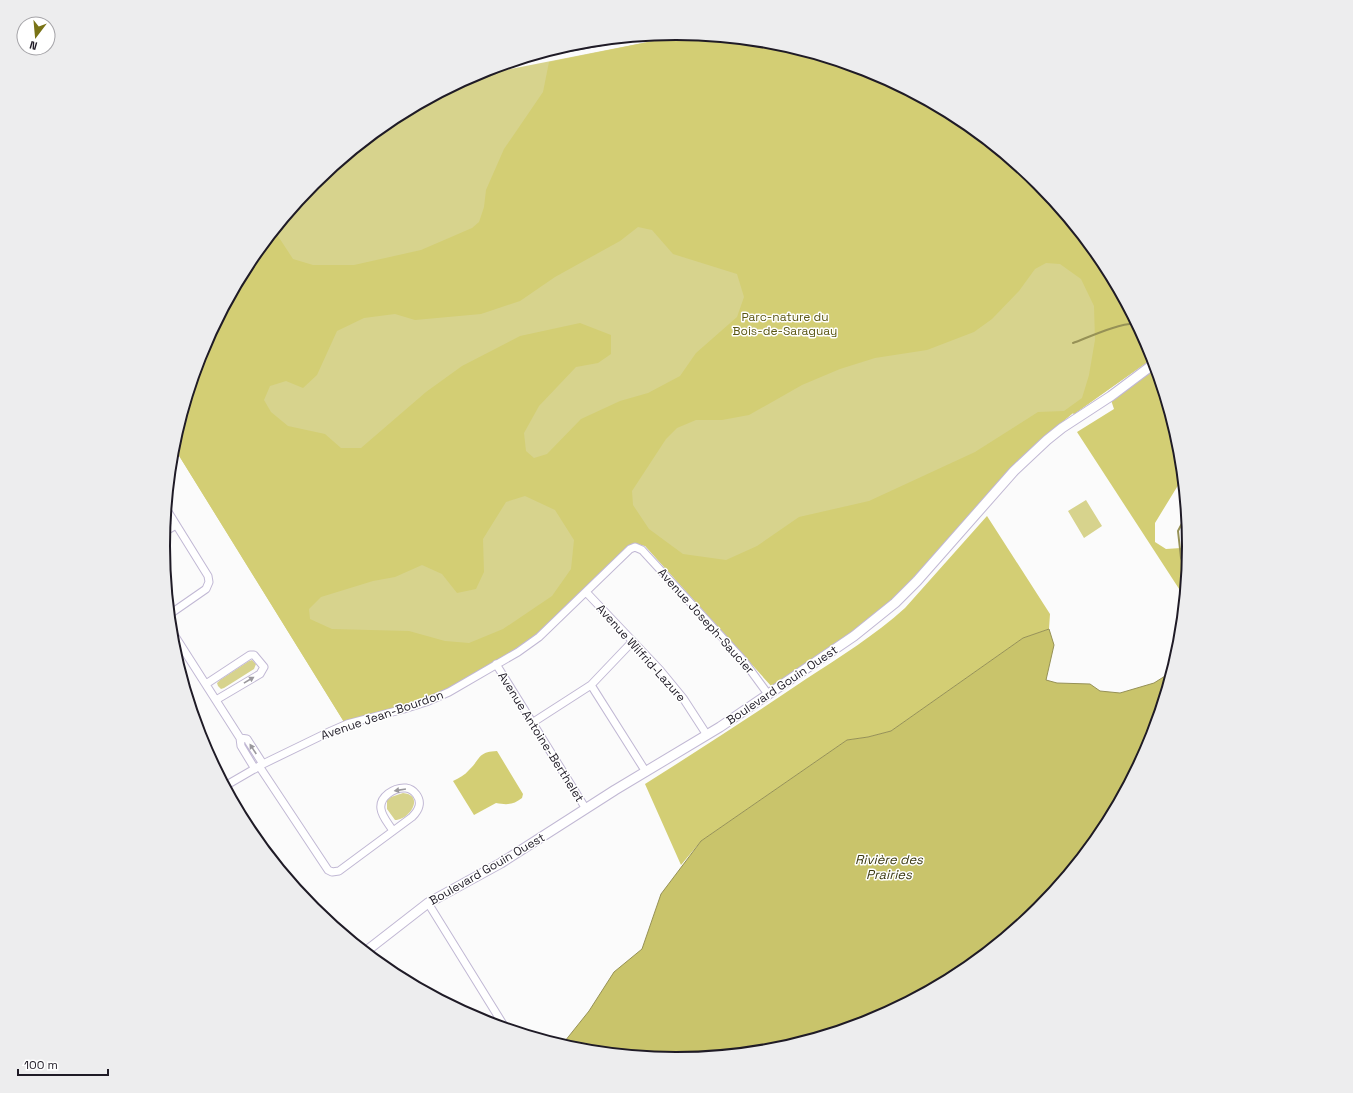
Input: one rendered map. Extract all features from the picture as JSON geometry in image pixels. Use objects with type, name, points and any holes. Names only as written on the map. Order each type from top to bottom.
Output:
[{"type":"street","name":"Boulevard Gouin Ouest","points":[[369,949],[428,903],[501,864],[586,809],[707,735],[854,636],[895,603],[926,572],[1014,471],[1031,455],[1068,423],[1110,396],[1149,367]]},
{"type":"street","points":[[171,518],[208,576],[209,582],[206,588],[174,611]]},
{"type":"street","points":[[171,528],[176,525]]},
{"type":"street","name":"Avenue Jean-Bourdon","points":[[229,784],[259,766],[331,731],[348,724],[426,702],[449,692],[518,652],[539,637],[630,549],[635,547],[642,550]]},
{"type":"street","name":"Avenue Joseph-Saucier","points":[[642,550],[743,660],[768,694]]},
{"type":"street","name":"Avenue Wilfrid-Lazure","points":[[586,592],[660,670],[683,698],[707,735]]},
{"type":"street","points":[[532,722],[591,685],[632,642]]},
{"type":"street","points":[[180,643],[240,738],[247,739],[259,766],[328,870],[332,872],[339,871],[412,817],[417,811],[420,802],[412,790],[406,788],[395,790],[387,794],[382,800],[381,810],[393,831]]},
{"type":"street","points":[[206,684],[250,655],[257,657],[264,667],[260,674],[216,700]]},
{"type":"street","name":"Avenue Antoine-Berthelet","points":[[496,664],[586,809]]},
{"type":"street","points":[[591,685],[646,772]]},
{"type":"street","points":[[428,903],[501,1021]]},
{"type":"green space","name":"Parc-nature du Bois-de-Saraguay","points":[[676,40],[743,44],[808,57],[839,67],[901,92],[958,125],[985,145],[1035,188],[1078,238],[1098,265],[1131,322],[1147,362],[1074,414],[1073,413],[1056,427],[899,593],[868,621],[772,687],[645,546],[634,543],[626,548],[543,629],[527,642],[464,681],[416,702],[344,722],[179,455],[187,415],[197,384],[222,322],[255,265],[277,235],[293,259],[313,265],[354,265],[421,250],[472,228],[479,222],[484,207],[486,190],[504,149],[543,92],[549,62],[655,41]],"holes":[[[638,227],[652,230],[673,254],[737,274],[744,297],[737,317],[696,353],[680,376],[648,393],[620,401],[581,419],[547,454],[534,458],[526,451],[524,433],[539,406],[576,367],[598,363],[611,354],[611,335],[580,323],[520,336],[462,366],[426,392],[361,448],[341,448],[325,434],[288,426],[271,412],[264,400],[270,386],[286,381],[303,388],[317,375],[337,331],[364,318],[395,314],[415,320],[481,314],[520,301],[555,277],[620,241]],[[1046,263],[1060,264],[1081,279],[1094,306],[1095,340],[1089,375],[1082,398],[1064,411],[1038,412],[975,452],[869,501],[799,517],[757,546],[726,560],[683,554],[649,529],[633,505],[632,491],[666,439],[677,428],[696,420],[722,420],[749,415],[802,385],[840,369],[875,358],[927,350],[974,332],[992,319],[1019,291],[1035,269]],[[525,496],[555,510],[574,540],[571,569],[552,596],[503,629],[469,643],[445,641],[409,631],[332,629],[310,619],[309,609],[321,597],[373,581],[395,577],[422,565],[442,574],[457,593],[476,589],[484,572],[483,539],[506,502]]]},
{"type":"green space","name":"Parc-nature du Bois-de-Saraguay","points":[[654,41],[710,41],[743,44],[808,57],[839,67],[901,92],[958,125],[985,145],[1035,188],[1078,238],[1098,265],[1131,322],[1147,362],[1074,414],[1073,413],[1056,427],[888,605],[634,543],[626,548],[543,629],[527,642],[464,681],[344,722],[179,455],[187,415],[209,353],[222,322],[238,293],[255,265],[275,238],[318,188],[368,145],[395,125],[452,92],[507,70]]},
{"type":"green space","points":[[1151,371],[1166,415],[1179,484],[1155,523],[1155,542],[1166,549],[1183,547],[1181,592],[1077,432],[1114,409],[1111,400]]},
{"type":"green space","points":[[1086,500],[1102,526],[1084,538],[1068,511]]},
{"type":"green space","points":[[987,516],[1050,614],[1049,629],[1023,638],[891,731],[868,737],[847,740],[701,841],[681,865],[645,784],[766,706],[882,627],[905,608]]},
{"type":"green space","points":[[252,660],[256,664],[254,669],[224,688],[221,689],[218,686],[217,683],[220,680]]},
{"type":"green space","points":[[497,751],[523,794],[522,798],[510,804],[496,803],[474,815],[453,781],[466,773],[480,757],[486,753]]},
{"type":"green space","points":[[403,793],[410,795],[413,798],[413,807],[406,816],[395,820],[387,809],[387,800]]},
{"type":"water","name":"Rivière des Prairies","points":[[1049,629],[1054,645],[1046,680],[1057,683],[1090,684],[1100,691],[1120,693],[1154,683],[1167,675],[1156,709],[1131,771],[1098,828],[1078,855],[1035,905],[1010,927],[958,968],[901,1001],[839,1026],[808,1036],[743,1049],[676,1053],[610,1049],[566,1040],[589,1011],[614,972],[642,949],[661,894],[701,841],[847,740],[868,737],[891,731],[1023,638]]},
{"type":"waterway","points":[[1073,343],[1122,325],[1132,324]]},
{"type":"waterway","points":[[1182,523],[1178,531],[1183,562]]},
{"type":"tram line","points":[[592,47],[612,44]]}]
